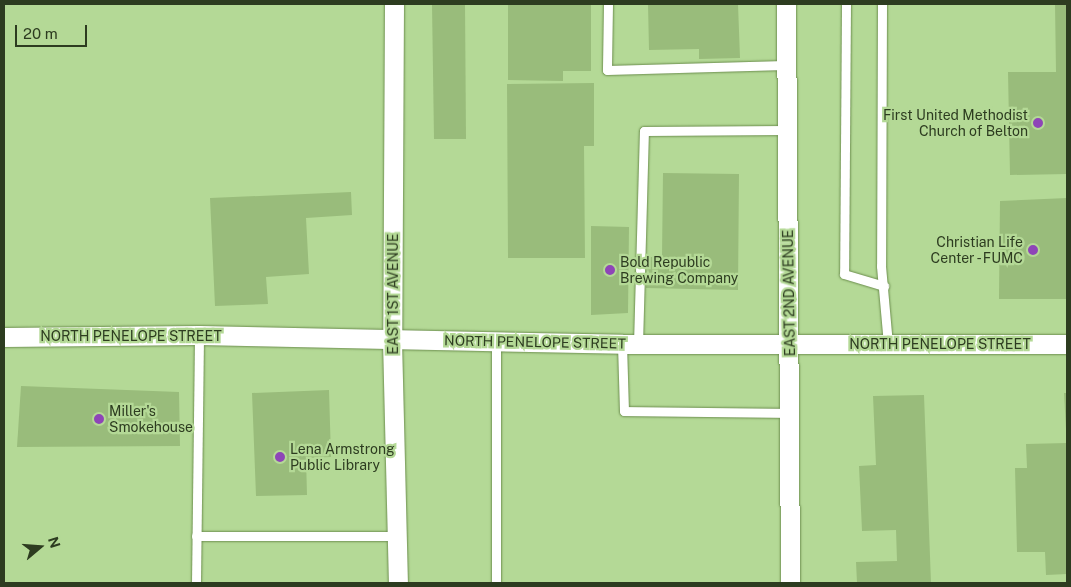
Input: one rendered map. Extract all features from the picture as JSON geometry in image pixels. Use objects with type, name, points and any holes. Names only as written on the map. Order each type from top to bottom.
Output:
[{"type":"street","name":"EAST 1ST AVENUE","points":[[394,4],[392,340],[398,583]]},
{"type":"street","name":"EAST 2ND AVENUE","points":[[786,4],[785,65],[790,343],[790,583]]},
{"type":"street","name":"NORTH PENELOPE STREET","points":[[4,337],[199,335],[630,344],[1067,344]]},
{"type":"lane","points":[[608,4],[607,70],[785,65]]},
{"type":"lane","points":[[846,4],[844,274],[884,286]]},
{"type":"lane","points":[[882,4],[881,266],[888,344]]},
{"type":"lane","points":[[786,130],[644,131],[624,411],[790,413]]},
{"type":"lane","points":[[196,583],[199,335]]},
{"type":"lane","points":[[496,342],[496,583]]},
{"type":"lane","points":[[196,536],[398,536]]},
{"type":"building","points":[[432,4],[465,4],[466,139],[434,139]]},
{"type":"building","points":[[508,4],[591,4],[591,71],[563,71],[563,81],[508,80]]},
{"type":"building","points":[[648,4],[738,4],[740,58],[699,59],[699,49],[649,50]]},
{"type":"building","name":"First United Methodist Church of Belton","points":[[1055,4],[1067,4],[1067,174],[1010,175],[1008,72],[1056,72]]},
{"type":"building","points":[[594,83],[594,146],[584,146],[585,258],[508,258],[507,84]]},
{"type":"building","points":[[663,173],[739,174],[738,290],[646,288],[647,257],[662,257]]},
{"type":"building","points":[[351,192],[352,215],[306,218],[309,274],[266,277],[268,304],[215,306],[210,198]]},
{"type":"building","name":"Christian Life Center - FUMC","points":[[1067,198],[1067,299],[999,299],[1000,201]]},
{"type":"building","name":"Bold Republic Brewing Company","points":[[591,226],[629,227],[628,313],[591,315]]},
{"type":"building","name":"Miller's Smokehouse","points":[[21,386],[179,392],[180,446],[17,447]]},
{"type":"building","points":[[329,390],[331,457],[306,458],[307,495],[256,496],[252,393]]},
{"type":"building","points":[[1064,393],[1067,393],[1067,429],[1066,429]]},
{"type":"building","points":[[924,395],[931,583],[857,583],[856,562],[897,561],[896,530],[862,531],[859,466],[876,465],[873,396]]},
{"type":"building","points":[[1067,443],[1067,574],[1046,575],[1045,552],[1017,552],[1015,468],[1027,468],[1026,444]]},
{"type":"place","name":"First United Methodist Church of Belton","points":[[1038,123]]},
{"type":"place","name":"Christian Life Center - FUMC","points":[[1033,250]]},
{"type":"place","name":"Bold Republic Brewing Company","points":[[610,270]]},
{"type":"place","name":"Miller's Smokehouse","points":[[99,419]]},
{"type":"place","name":"Lena Armstrong Public Library","points":[[280,457]]}]
